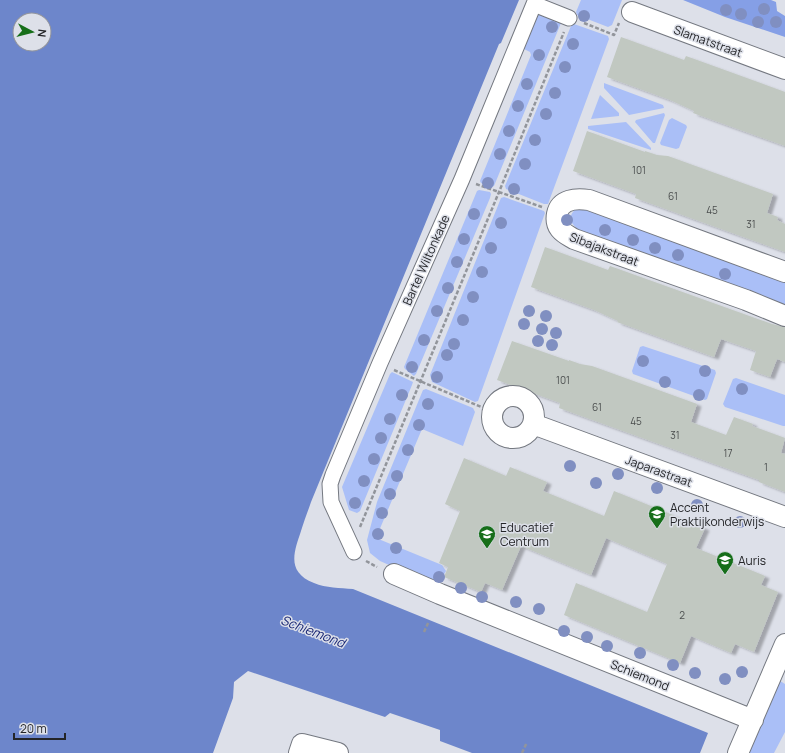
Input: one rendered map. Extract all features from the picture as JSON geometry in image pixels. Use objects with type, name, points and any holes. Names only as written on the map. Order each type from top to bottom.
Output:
[{"type":"street","name":"Bartel Wiltonkade","points":[[354,552],[331,502],[330,484],[333,475],[380,363],[462,179],[534,4],[569,18]]},
{"type":"street","name":"Slamatstraat","points":[[632,12],[785,69]]},
{"type":"street","points":[[557,212],[563,203],[568,201],[582,199],[589,200],[785,272]]},
{"type":"street","name":"Sibajakstraat","points":[[557,212],[556,220],[565,234],[746,300],[785,316]]},
{"type":"street","points":[[506,397],[520,397],[526,400],[533,411],[533,424],[524,435],[510,438],[498,431],[494,425],[492,419],[493,412],[500,400],[506,397]]},
{"type":"street","name":"Japarastraat","points":[[533,424],[785,517]]},
{"type":"street","name":"Schiemond","points":[[394,574],[753,720]]},
{"type":"street","points":[[738,753],[785,644]]},
{"type":"street","points":[[299,753],[302,744],[338,753]]},
{"type":"path","points":[[394,574],[368,563],[354,552],[358,532],[499,192],[569,18],[614,35],[624,10],[632,12]]},
{"type":"path","points":[[462,179],[557,212]]},
{"type":"path","points":[[380,363],[493,412]]},
{"type":"path","points":[[424,632],[429,621]]},
{"type":"path","points":[[522,753],[527,742]]},
{"type":"shaded area","points":[[581,0],[622,0],[612,25],[608,27],[577,15],[576,12]]},
{"type":"shaded area","points":[[683,0],[771,0],[776,2],[777,11],[785,16],[785,37],[725,17]]},
{"type":"shaded area","points":[[536,13],[561,23],[494,186],[492,187],[481,183],[480,181],[531,55],[530,52],[522,48]]},
{"type":"shaded area","points":[[574,24],[608,36],[609,39],[548,204],[544,204],[506,189],[505,186],[571,26]]},
{"type":"shaded area","points":[[604,83],[663,105],[664,108],[629,115],[604,88]]},
{"type":"shaded area","points":[[600,95],[619,113],[619,116],[591,119]]},
{"type":"shaded area","points":[[664,113],[665,115],[655,143],[653,143],[635,122],[636,120]]},
{"type":"shaded area","points":[[672,118],[686,125],[687,127],[679,148],[676,149],[661,145],[660,143],[669,120]]},
{"type":"shaded area","points":[[626,122],[651,148],[651,150],[588,129],[588,126]]},
{"type":"shaded area","points":[[477,191],[490,192],[490,198],[414,376],[404,367]]},
{"type":"shaded area","points":[[504,197],[544,211],[545,213],[478,401],[475,402],[432,382],[430,375],[501,198]]},
{"type":"shaded area","points":[[581,205],[785,279],[785,308],[590,237],[575,227],[572,223],[571,215]]},
{"type":"shaded area","points":[[643,346],[715,370],[716,373],[707,399],[705,400],[633,374],[632,371],[640,347]]},
{"type":"shaded area","points":[[392,372],[413,382],[360,511],[357,513],[349,510],[342,487]]},
{"type":"shaded area","points":[[736,378],[785,395],[785,426],[725,407],[723,404],[733,379]]},
{"type":"shaded area","points":[[426,389],[473,408],[475,412],[463,446],[422,429],[376,538],[442,565],[446,571],[443,576],[438,573],[432,584],[380,561],[370,553],[367,540],[377,502],[423,390]]},
{"type":"shaded area","points":[[777,679],[785,684],[785,732],[774,753],[745,753]]},
{"type":"water","points":[[0,0],[519,0],[501,43],[499,44],[311,502],[296,546],[294,561],[299,573],[314,583],[328,587],[353,589],[708,733],[700,753],[472,753],[440,741],[440,730],[390,713],[385,717],[248,671],[234,682],[233,698],[213,753],[0,753]]},
{"type":"building","points":[[621,37],[684,60],[686,56],[785,92],[785,146],[693,113],[694,111],[670,100],[607,77]]},
{"type":"building","points":[[587,131],[645,152],[668,156],[773,194],[767,213],[778,217],[777,220],[785,224],[785,252],[635,198],[636,194],[573,171]]},
{"type":"building","points":[[545,247],[608,270],[610,266],[772,324],[785,327],[785,362],[777,359],[770,377],[750,370],[756,351],[721,339],[714,357],[617,322],[618,321],[594,310],[531,287]]},
{"type":"building","points":[[512,341],[569,361],[592,366],[697,404],[691,422],[726,435],[734,417],[753,424],[752,426],[785,438],[781,453],[785,454],[785,492],[759,482],[759,480],[559,408],[560,403],[497,380]]},
{"type":"building","points":[[464,458],[506,476],[510,467],[547,482],[543,491],[604,516],[614,491],[705,528],[696,548],[765,576],[761,585],[778,592],[754,652],[735,644],[731,653],[691,636],[680,663],[564,615],[576,583],[647,612],[667,564],[606,538],[591,575],[521,546],[502,590],[485,583],[481,592],[444,577],[448,567],[439,563],[460,511],[445,504]]},
{"type":"place","name":"Accent Praktijkonderwijs","points":[[657,529]]},
{"type":"place","name":"Educatief Centrum","points":[[487,549]]},
{"type":"place","name":"Auris","points":[[725,575]]}]
